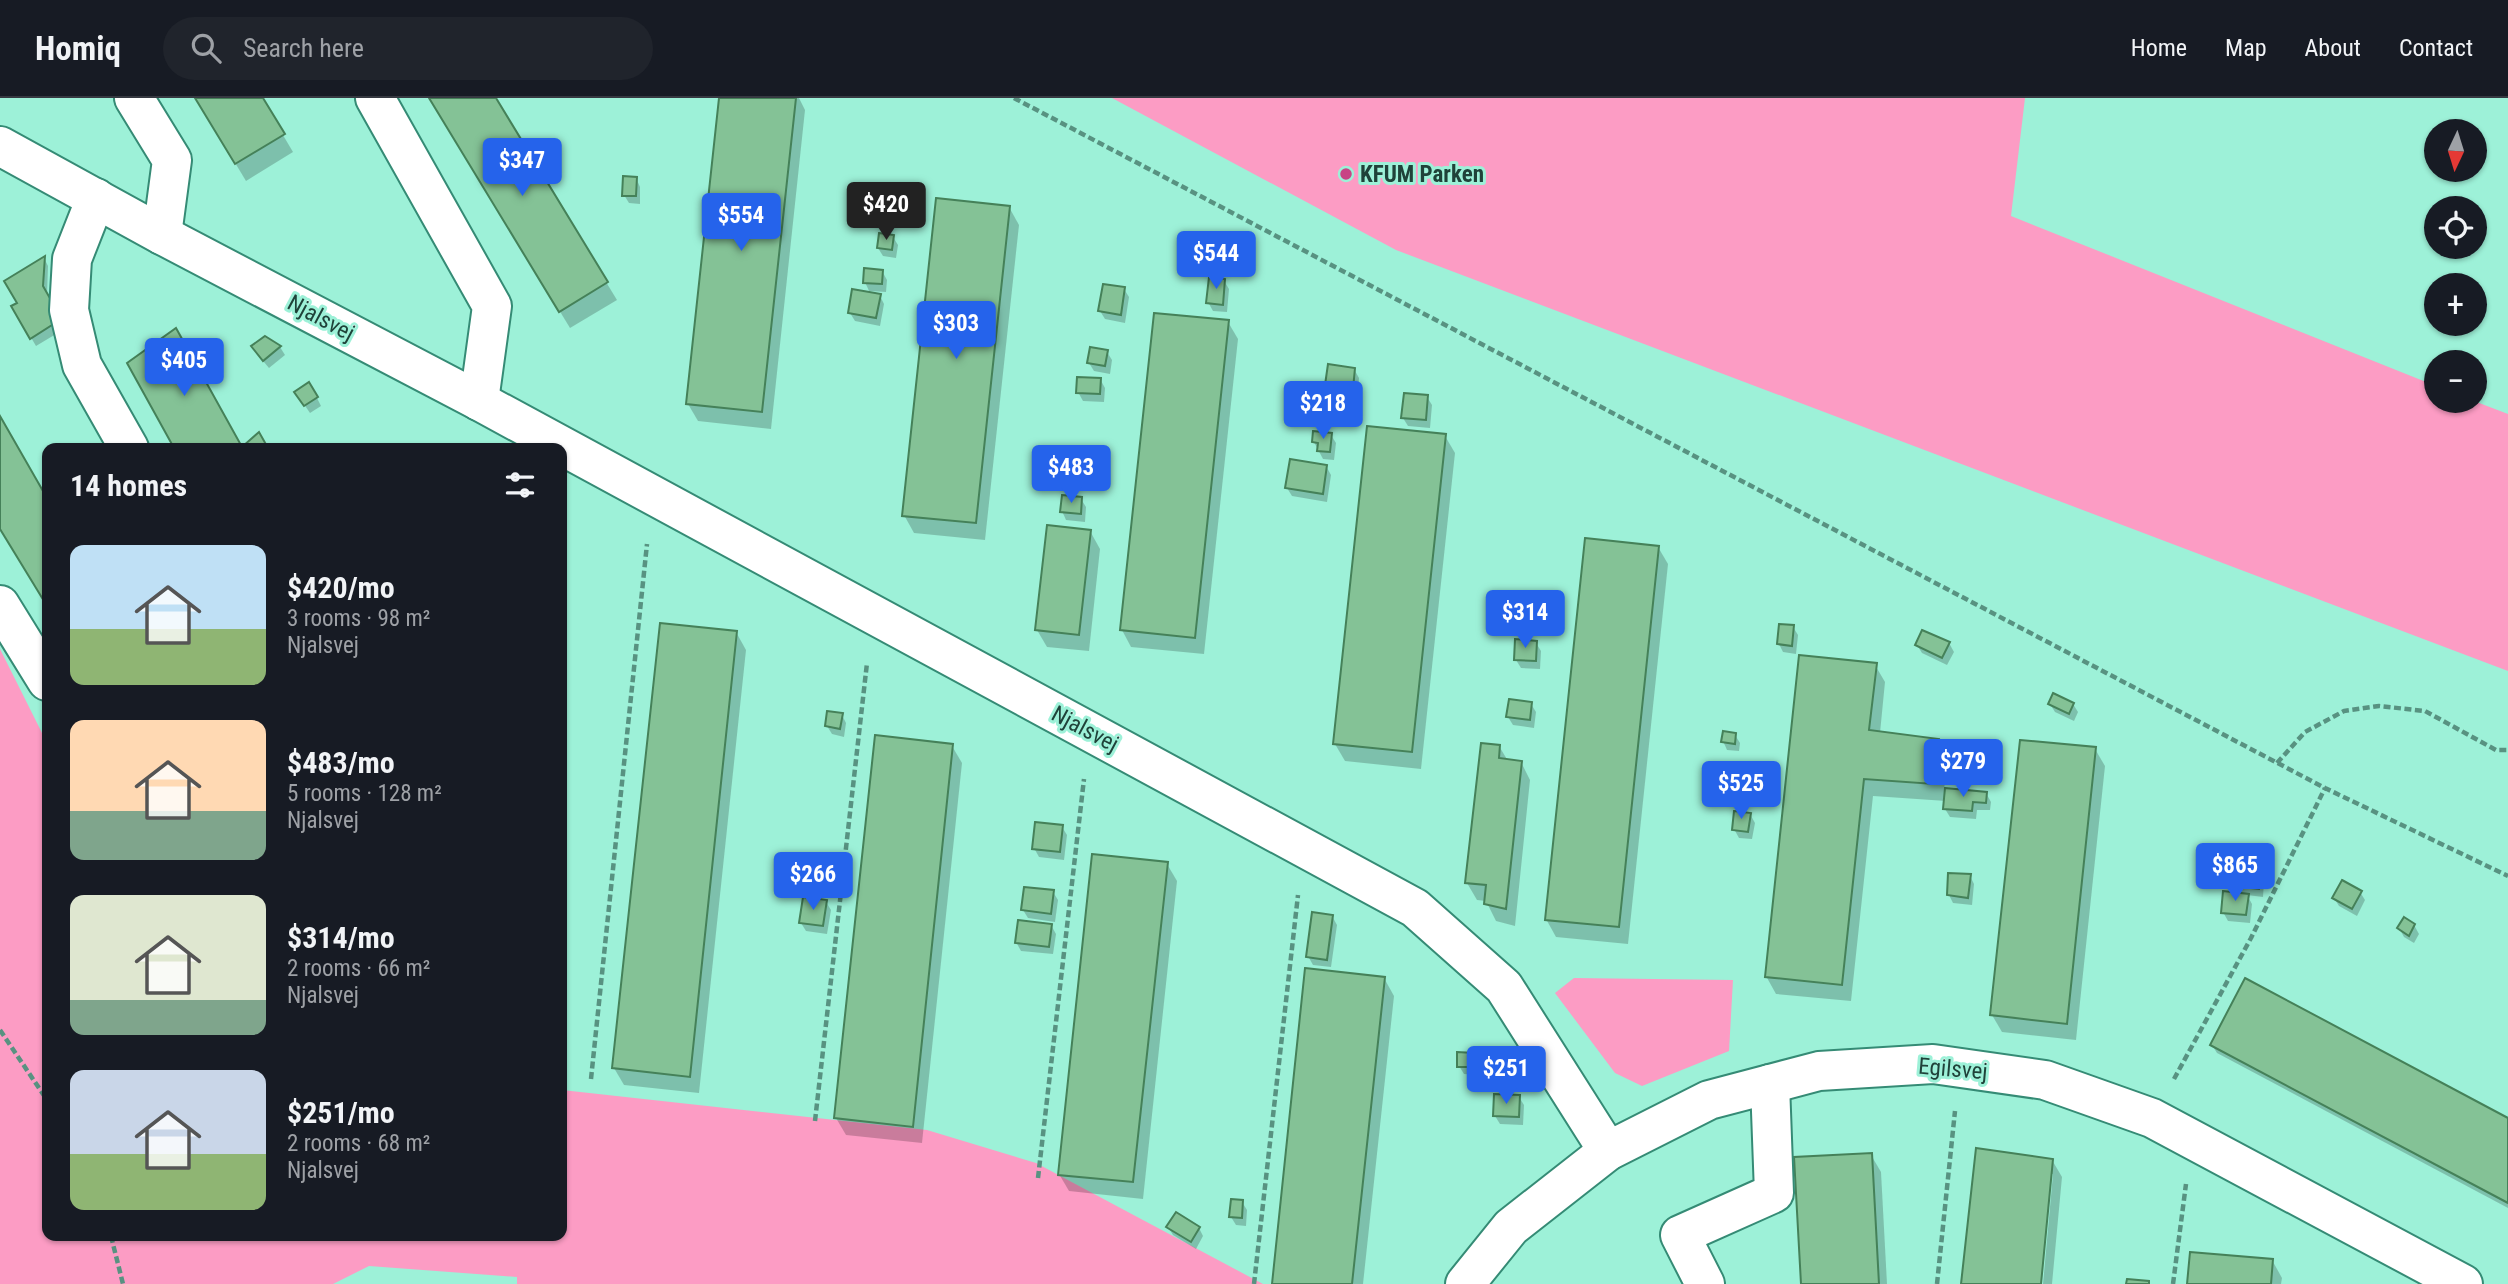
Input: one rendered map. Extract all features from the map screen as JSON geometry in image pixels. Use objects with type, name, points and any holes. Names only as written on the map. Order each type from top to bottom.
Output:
[{"type":"street","points":[[134,98],[172,160],[162,235]]},
{"type":"street","points":[[375,98],[492,306],[480,401]]},
{"type":"street","name":"Njalsvej","points":[[0,146],[162,235],[557,443]]},
{"type":"street","points":[[96,198],[72,259],[69,310],[82,365],[126,443]]},
{"type":"street","name":"Njalsvej","points":[[567,449],[1415,908],[1504,987],[1608,1151]]},
{"type":"street","points":[[0,605],[42,673]]},
{"type":"street","name":"Egilsvej","points":[[1465,1284],[1511,1227],[1608,1151],[1709,1100],[1819,1071],[1933,1064],[2045,1080],[2152,1118],[2463,1284]]},
{"type":"street","points":[[1705,1284],[1680,1235],[1774,1193],[1770,1084]]},
{"type":"path","points":[[1014,98],[2277,763],[2508,877]]},
{"type":"path","points":[[591,1079],[652,495]]},
{"type":"path","points":[[815,1121],[873,615]]},
{"type":"path","points":[[2277,763],[2305,732],[2344,711],[2379,705],[2425,711],[2496,750],[2508,751]]},
{"type":"path","points":[[1038,1178],[1089,731]]},
{"type":"path","points":[[2152,1118],[2251,938],[2325,788]]},
{"type":"path","points":[[1254,1284],[1303,847]]},
{"type":"path","points":[[0,1030],[42,1093]]},
{"type":"path","points":[[1937,1284],[1960,1068]]},
{"type":"path","points":[[2173,1284],[2192,1139]]},
{"type":"path","points":[[112,1241],[123,1284]]},
{"type":"shaded area","points":[[1112,98],[2025,98],[2011,216],[2424,381],[2424,413],[2487,413],[2487,406],[2508,414],[2508,671],[1396,250]]},
{"type":"shaded area","points":[[0,649],[42,733],[42,1241],[567,1241],[567,1091],[927,1130],[1036,1163],[1263,1284],[517,1284],[517,1277],[369,1266],[333,1284],[0,1284]]},
{"type":"shaded area","points":[[1574,978],[1733,980],[1729,1051],[1642,1086],[1615,1073],[1555,993]]},
{"type":"building","points":[[195,98],[263,98],[285,134],[235,164]]},
{"type":"building","points":[[429,98],[496,98],[608,282],[559,312]]},
{"type":"building","points":[[719,98],[796,98],[762,412],[686,404]]},
{"type":"building","points":[[623,176],[637,177],[636,196],[622,196]]},
{"type":"building","points":[[936,198],[1010,206],[976,523],[902,516]]},
{"type":"building","points":[[879,233],[894,235],[892,250],[877,248]]},
{"type":"building","points":[[45,256],[43,286],[51,300],[52,325],[30,339],[11,306],[17,303],[4,281]]},
{"type":"building","points":[[864,268],[883,270],[882,284],[863,283]]},
{"type":"building","points":[[1209,277],[1225,279],[1223,305],[1206,303]]},
{"type":"building","points":[[1103,284],[1125,287],[1121,315],[1098,311]]},
{"type":"building","points":[[852,289],[881,294],[876,318],[848,313]]},
{"type":"building","points":[[1154,313],[1229,320],[1195,638],[1120,630]]},
{"type":"building","points":[[176,328],[240,443],[171,443],[127,363]]},
{"type":"building","points":[[265,336],[281,346],[263,361],[251,346]]},
{"type":"building","points":[[1090,347],[1108,350],[1105,366],[1087,363]]},
{"type":"building","points":[[1328,364],[1355,368],[1353,389],[1325,385]]},
{"type":"building","points":[[1077,377],[1101,378],[1100,394],[1076,393]]},
{"type":"building","points":[[309,382],[318,397],[304,406],[294,392]]},
{"type":"building","points":[[1404,393],[1428,395],[1426,420],[1401,418]]},
{"type":"building","points":[[0,416],[42,489],[42,598],[0,529]]},
{"type":"building","points":[[1367,426],[1446,434],[1412,752],[1333,744]]},
{"type":"building","points":[[1313,431],[1332,433],[1330,452],[1317,451],[1318,443],[1312,442]]},
{"type":"building","points":[[259,432],[265,443],[247,443]]},
{"type":"building","points":[[1290,459],[1327,465],[1323,494],[1285,488]]},
{"type":"building","points":[[1062,495],[1082,497],[1081,514],[1060,512]]},
{"type":"building","points":[[1047,525],[1091,530],[1079,635],[1035,630]]},
{"type":"building","points":[[1585,538],[1659,546],[1619,927],[1545,920]]},
{"type":"building","points":[[660,623],[737,631],[690,1077],[612,1068]]},
{"type":"building","points":[[1779,624],[1794,625],[1792,646],[1777,644]]},
{"type":"building","points":[[1922,630],[1950,642],[1942,658],[1915,645]]},
{"type":"building","points":[[1515,639],[1537,641],[1536,661],[1514,660]]},
{"type":"building","points":[[1799,655],[1877,663],[1869,730],[1939,739],[1934,784],[1864,779],[1842,985],[1765,977]]},
{"type":"building","points":[[2053,693],[2074,703],[2069,714],[2048,704]]},
{"type":"building","points":[[1509,699],[1532,702],[1530,720],[1506,717]]},
{"type":"building","points":[[827,711],[843,713],[840,729],[825,726]]},
{"type":"building","points":[[1723,731],[1736,733],[1735,744],[1721,742]]},
{"type":"building","points":[[875,735],[953,744],[913,1127],[834,1118]]},
{"type":"building","points":[[2020,740],[2096,747],[2067,1024],[1990,1015]]},
{"type":"building","points":[[1481,743],[1500,745],[1499,758],[1522,761],[1506,909],[1484,904],[1486,885],[1465,883]]},
{"type":"building","points":[[1945,788],[1987,792],[1986,803],[1973,802],[1972,811],[1943,809]]},
{"type":"building","points":[[1734,811],[1751,813],[1748,832],[1732,830]]},
{"type":"building","points":[[1035,822],[1063,825],[1060,852],[1032,849]]},
{"type":"building","points":[[1092,854],[1168,862],[1133,1182],[1058,1175]]},
{"type":"building","points":[[2235,867],[2261,871],[2259,889],[2233,886]]},
{"type":"building","points":[[1948,873],[1971,874],[1968,898],[1947,895]]},
{"type":"building","points":[[2342,880],[2362,891],[2352,909],[2332,898]]},
{"type":"building","points":[[1024,887],[1054,890],[1051,914],[1021,910]]},
{"type":"building","points":[[2223,891],[2249,894],[2246,915],[2221,913]]},
{"type":"building","points":[[803,897],[827,900],[823,926],[799,923]]},
{"type":"building","points":[[1312,912],[1333,915],[1327,960],[1306,957]]},
{"type":"building","points":[[2404,917],[2415,924],[2409,936],[2397,928]]},
{"type":"building","points":[[1018,920],[1052,924],[1049,947],[1015,943]]},
{"type":"building","points":[[1305,968],[1385,977],[1352,1284],[1272,1284]]},
{"type":"building","points":[[2245,978],[2508,1118],[2508,1203],[2210,1045]]},
{"type":"building","points":[[1457,1052],[1474,1053],[1474,1067],[1457,1067]]},
{"type":"building","points":[[1494,1094],[1520,1095],[1519,1117],[1493,1116]]},
{"type":"building","points":[[1976,1148],[2053,1159],[2041,1284],[1961,1284]]},
{"type":"building","points":[[1872,1153],[1879,1284],[1801,1284],[1794,1157]]},
{"type":"building","points":[[1231,1199],[1243,1200],[1242,1218],[1229,1217]]},
{"type":"building","points":[[1176,1212],[1200,1227],[1191,1242],[1166,1227]]},
{"type":"building","points":[[2190,1252],[2273,1259],[2271,1284],[2187,1284]]},
{"type":"building","points":[[2127,1279],[2149,1281],[2149,1284],[2126,1284]]},
{"type":"place","name":"KFUM Parken","points":[[1346,174]]}]
